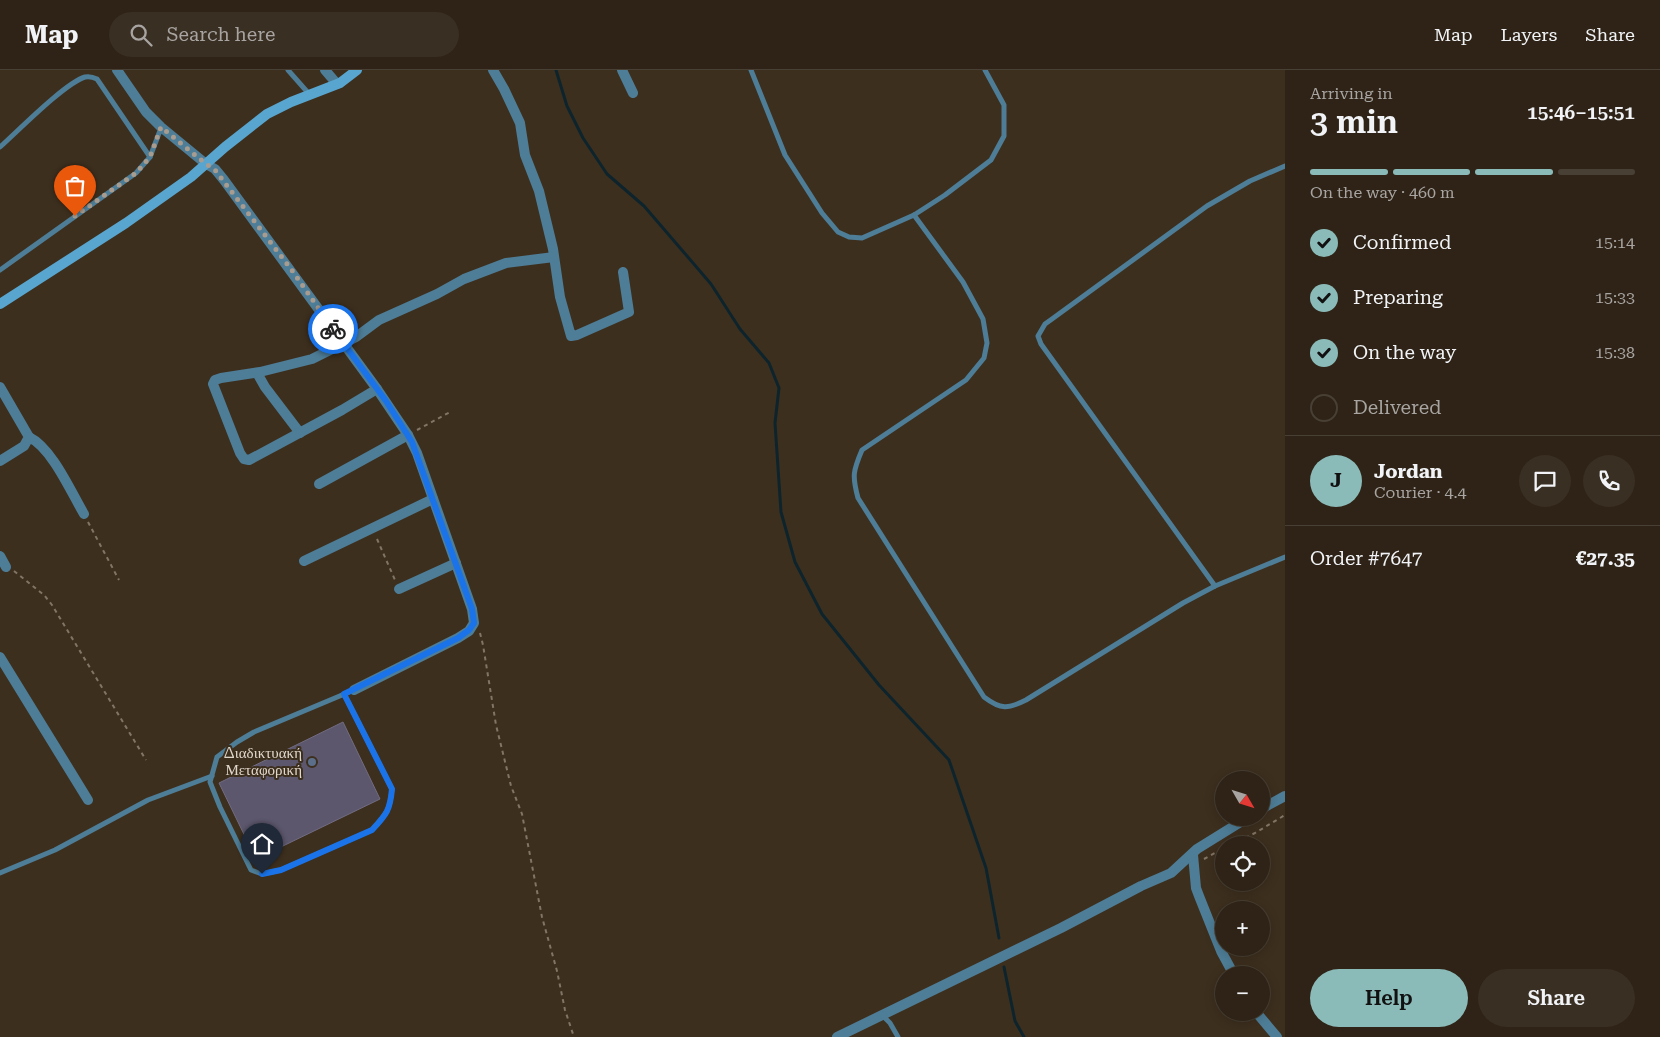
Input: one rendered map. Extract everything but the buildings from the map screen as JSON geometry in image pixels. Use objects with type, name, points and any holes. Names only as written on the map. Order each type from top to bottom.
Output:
[{"type":"street","points":[[117,70],[146,112],[161,127],[215,170],[224,180],[377,389],[408,435],[417,452],[472,609],[474,623],[469,630],[458,638],[354,690]]},
{"type":"street","points":[[325,70],[337,84]]},
{"type":"street","points":[[0,304],[126,223],[191,177],[267,114],[291,102],[337,84],[357,70]]},
{"type":"street","points":[[493,70],[520,123],[525,155],[539,191],[554,257],[560,297],[570,336],[577,335],[629,312],[622,272]]},
{"type":"street","points":[[622,70],[633,93]]},
{"type":"street","points":[[377,389],[267,451],[249,460],[244,460],[213,384],[215,380],[220,378],[257,373],[312,359],[356,337],[379,320],[437,294],[464,279],[506,263],[554,257]]},
{"type":"street","points":[[326,353],[333,330]]},
{"type":"street","points":[[257,373],[265,387],[300,433]]},
{"type":"street","points":[[0,386],[29,437],[41,445],[49,455],[84,514]]},
{"type":"street","points":[[319,484],[408,435]]},
{"type":"street","points":[[0,462],[24,446],[29,437]]},
{"type":"street","points":[[304,561],[433,499]]},
{"type":"street","points":[[0,556],[6,566]]},
{"type":"street","points":[[399,589],[456,563]]},
{"type":"street","points":[[1,660],[88,800]]},
{"type":"street","points":[[1270,804],[1285,796]]},
{"type":"street","points":[[837,1037],[1061,928],[1141,886],[1171,873],[1197,850],[1234,826]]},
{"type":"street","points":[[1193,855],[1195,882],[1199,896],[1221,951],[1229,966]]},
{"type":"street","points":[[1264,1021],[1277,1037]]},
{"type":"lane","points":[[288,70],[311,95]]},
{"type":"lane","points":[[294,70],[298,81]]},
{"type":"lane","points":[[751,70],[784,155],[822,213],[838,232],[849,237],[862,238],[914,215],[945,195],[990,160],[1004,136],[1004,104],[985,70]]},
{"type":"lane","points":[[0,147],[66,88],[84,78],[92,77],[97,79],[150,157]]},
{"type":"lane","points":[[0,270],[136,173],[150,157],[161,127]]},
{"type":"lane","points":[[1215,586],[1041,344],[1038,336],[1045,324],[1207,206],[1250,181],[1285,166]]},
{"type":"lane","points":[[914,215],[963,282],[983,318],[987,343],[984,358],[966,380],[862,450],[855,468],[854,481],[858,498],[984,697],[994,705],[1002,707],[1013,706],[1183,603],[1215,586],[1285,557]]},
{"type":"lane","points":[[344,694],[392,789],[390,806],[372,830],[281,870],[262,874],[251,870],[210,782],[217,757],[254,732],[344,694],[354,690]]},
{"type":"lane","points":[[0,873],[55,850],[148,800],[212,776]]},
{"type":"lane","points":[[881,1014],[890,1022],[898,1037]]},
{"type":"path","points":[[408,435],[450,412]]},
{"type":"path","points":[[84,514],[119,580]]},
{"type":"path","points":[[372,528],[399,589]]},
{"type":"path","points":[[6,566],[44,595],[52,605],[146,760]]},
{"type":"path","points":[[474,623],[480,632],[483,644],[496,725],[512,786],[522,814],[542,917],[551,945],[565,1010],[574,1037]]},
{"type":"path","points":[[1247,836],[1285,815]]},
{"type":"waterway","points":[[556,70],[567,106],[583,138],[607,174],[644,206],[711,284],[740,329],[769,363],[779,388],[775,423],[781,512],[795,562],[822,614],[879,685],[949,760],[986,868],[999,938]]},
{"type":"waterway","points":[[1004,967],[1015,1021],[1024,1037]]},
{"type":"way so far","points":[[75,216],[136,173],[150,157],[161,127],[215,170],[224,180],[291,269],[333,329]]},
{"type":"place","name":"Διαδικτυακή Μεταφορική","points":[[312,762]]},
{"type":"route","points":[[262,874],[281,870],[372,830],[382,819],[390,806],[392,789],[344,694],[458,638],[469,630],[474,623],[472,609],[459,570],[417,452],[403,426],[386,401],[333,329]]}]
